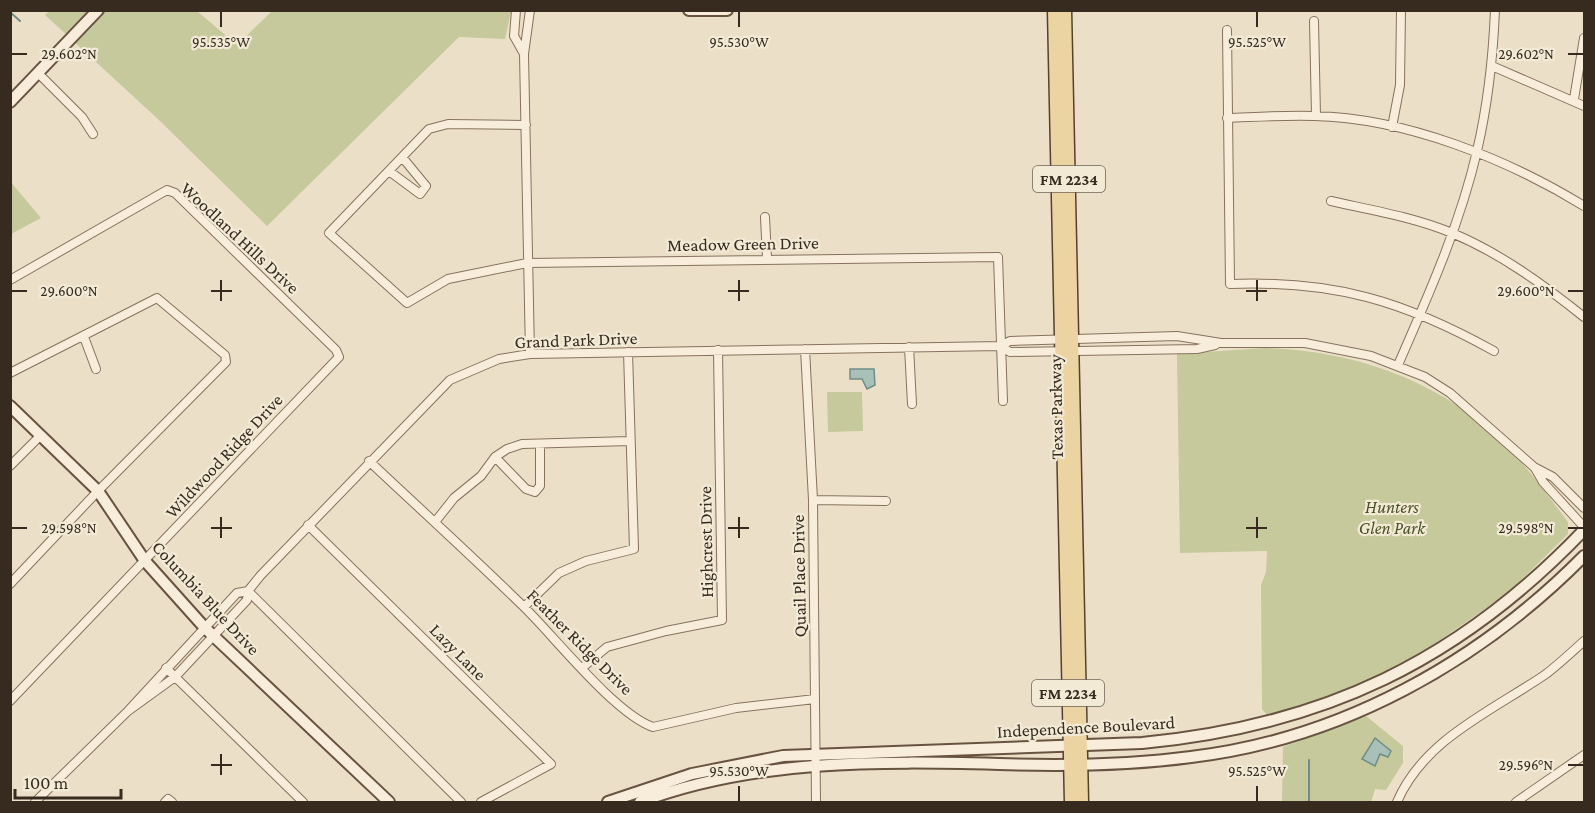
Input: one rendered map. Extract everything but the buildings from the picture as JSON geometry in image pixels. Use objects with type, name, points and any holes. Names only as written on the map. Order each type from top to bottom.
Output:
[{"type":"main road","points":[[10,102],[98,10]]},
{"type":"main road","points":[[688,10],[727,10]]},
{"type":"main road","name":"Texas Parkway","points":[[1054,10],[1064,194]]},
{"type":"main road","name":"Texas Parkway","points":[[1065,10],[1064,194],[1067,346],[1076,488],[1078,583],[1075,763],[1071,802]]},
{"type":"main road","name":"Texas Parkway","points":[[1067,346],[1064,468],[1065,559],[1075,745]]},
{"type":"main road","name":"Columbia Blue Drive","points":[[10,406],[98,491],[145,561],[205,628],[389,802]]},
{"type":"main road","points":[[1064,468],[1069,472],[1070,483],[1076,488]]},
{"type":"main road","name":"Independence Boulevard","points":[[608,802],[692,774],[743,762],[816,753],[952,751],[1166,741],[1258,726],[1351,695],[1407,668],[1456,639],[1526,586],[1584,528]]},
{"type":"main road","name":"Independence Boulevard","points":[[640,802],[695,785],[745,774],[817,765],[957,762],[1075,763],[1192,757],[1259,744],[1304,731],[1369,707],[1407,689],[1466,655],[1521,615],[1584,556]]},
{"type":"main road","points":[[1065,559],[1071,567],[1071,576],[1078,583]]},
{"type":"main road","points":[[1456,639],[1466,655]]},
{"type":"main road","points":[[1258,726],[1259,744]]},
{"type":"main road","points":[[952,751],[957,762]]},
{"type":"main road","name":"Texas Parkway","points":[[1075,763],[1082,802]]},
{"type":"main road","points":[[692,774],[695,785]]},
{"type":"street","points":[[516,10],[514,36],[524,54]]},
{"type":"street","points":[[530,10],[524,54],[530,354]]},
{"type":"street","points":[[1392,127],[1400,85],[1401,10]]},
{"type":"street","points":[[1398,365],[1452,233],[1477,152],[1492,66],[1495,10]]},
{"type":"street","points":[[1314,21],[1316,116]]},
{"type":"street","points":[[1227,30],[1230,284],[1317,286],[1357,293],[1420,313],[1494,351]]},
{"type":"street","points":[[1574,99],[1584,38]]},
{"type":"street","points":[[1492,66],[1574,99],[1584,106]]},
{"type":"street","points":[[38,73],[82,117],[93,134]]},
{"type":"street","points":[[1227,118],[1316,116],[1392,127],[1477,152],[1518,168],[1584,206]]},
{"type":"street","points":[[402,157],[426,186],[420,194],[389,171],[402,157],[429,129],[448,124],[526,125]]},
{"type":"street","name":"Meadow Green Drive","points":[[389,171],[329,233],[407,303],[448,279],[527,263],[767,258],[998,257],[1000,346]]},
{"type":"street","name":"Woodland Hills Drive","points":[[10,280],[167,190],[175,193],[319,334]]},
{"type":"street","points":[[1331,201],[1408,219],[1452,233],[1495,255],[1551,290],[1584,317]]},
{"type":"street","points":[[765,217],[767,258]]},
{"type":"street","points":[[10,373],[84,338],[157,298],[225,355],[226,362],[10,584]]},
{"type":"street","name":"Wildwood Ridge Drive","points":[[10,701],[339,357],[319,334]]},
{"type":"street","name":"Grand Park Drive","points":[[1000,346],[1010,352],[1177,336],[1221,343],[1305,343],[1334,347],[1398,365],[1425,377],[1450,393],[1534,467],[1553,477],[1584,508]]},
{"type":"street","points":[[84,338],[96,369]]},
{"type":"street","name":"Grand Park Drive","points":[[128,711],[175,677],[247,600],[248,591],[308,525],[450,380],[499,358],[530,354],[1000,346],[1010,341],[1067,346],[1197,349],[1221,343]]},
{"type":"street","points":[[1000,346],[1003,401]]},
{"type":"street","points":[[909,347],[912,404]]},
{"type":"street","name":"Highcrest Drive","points":[[582,668],[607,648],[666,631],[722,620],[718,350]]},
{"type":"street","name":"Quail Place Drive","points":[[805,350],[813,500],[816,802]]},
{"type":"street","points":[[524,607],[559,573],[586,561],[634,549],[628,352]]},
{"type":"street","points":[[10,466],[41,435]]},
{"type":"street","points":[[435,522],[454,498],[481,476],[495,458],[507,449],[522,444],[630,441]]},
{"type":"street","points":[[495,458],[526,489],[535,492],[540,486],[540,444]]},
{"type":"street","name":"Feather Ridge Drive","points":[[369,461],[524,607],[582,668],[640,722],[653,727],[736,708],[815,699]]},
{"type":"street","name":"Grand Park Drive","points":[[1534,467],[1543,482],[1584,528]]},
{"type":"street","points":[[813,500],[886,501]]},
{"type":"street","name":"Lazy Lane","points":[[308,525],[551,764],[508,790],[481,802]]},
{"type":"street","points":[[248,591],[461,802]]},
{"type":"street","name":"Grand Park Drive","points":[[35,802],[128,711],[237,593],[248,591]]},
{"type":"street","points":[[1397,802],[1416,770],[1441,741],[1548,672],[1584,641]]},
{"type":"street","points":[[166,668],[303,802]]},
{"type":"street","points":[[1516,802],[1584,755]]},
{"type":"green space","points":[[50,10],[197,11],[237,45],[272,11],[511,11],[505,39],[459,37],[267,226],[160,121],[45,15]]},
{"type":"green space","points":[[10,181],[41,218],[11,234],[10,234]]},
{"type":"green space","name":"Hunters Glen Park","points":[[1264,348],[1327,354],[1357,361],[1416,382],[1443,397],[1470,414],[1515,454],[1568,522],[1568,534],[1508,593],[1404,665],[1335,699],[1277,716],[1268,716],[1262,709],[1261,585],[1266,572],[1267,551],[1180,553],[1177,354]]},
{"type":"green space","points":[[827,392],[862,392],[863,431],[828,432]]},
{"type":"green space","points":[[1366,716],[1403,746],[1403,763],[1386,790],[1375,789],[1371,802],[1282,802],[1283,747]]},
{"type":"water","points":[[850,369],[874,369],[875,385],[867,389],[862,379],[850,379]]},
{"type":"water","points":[[1375,738],[1391,751],[1388,757],[1380,754],[1375,766],[1362,759]]},
{"type":"waterway","points":[[10,12],[20,21]]},
{"type":"waterway","points":[[1309,760],[1309,802]]}]
